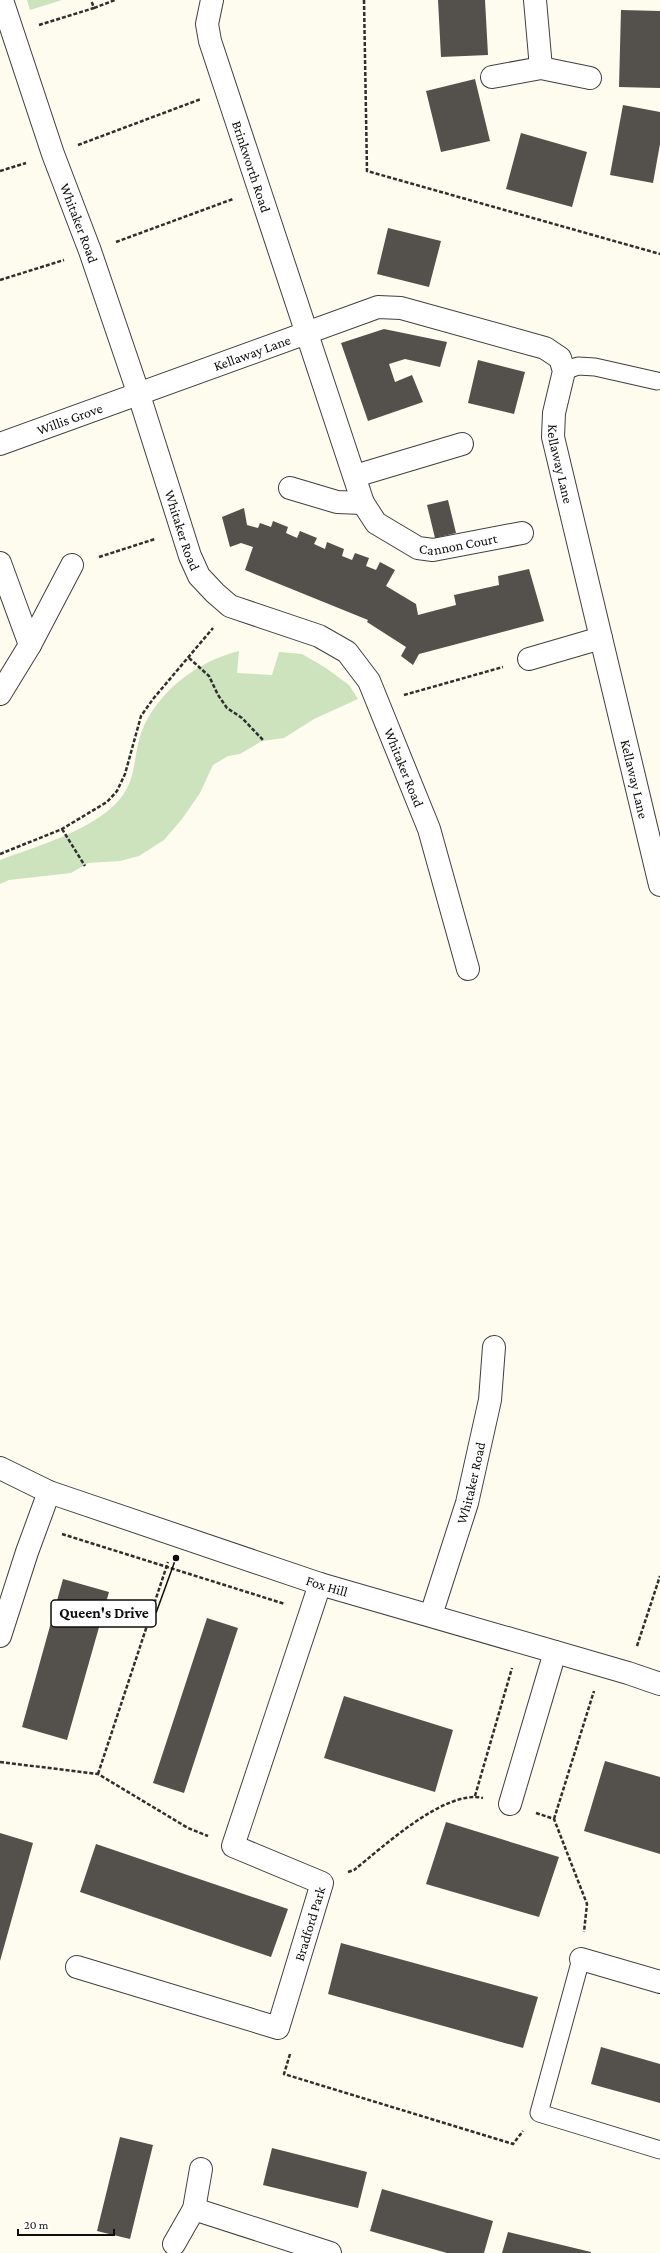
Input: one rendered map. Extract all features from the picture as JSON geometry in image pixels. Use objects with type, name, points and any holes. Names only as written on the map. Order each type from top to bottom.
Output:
[{"type":"street","name":"Whitaker Road","points":[[2,0],[14,32],[53,154],[90,251],[140,395],[181,532],[199,576],[230,606],[320,636],[347,652],[369,681],[377,704],[429,829],[468,969]]},
{"type":"street","name":"Brinkworth Road","points":[[212,0],[207,24],[225,90],[308,332]]},
{"type":"street","points":[[535,0],[541,68]]},
{"type":"street","points":[[492,77],[541,68],[590,78]]},
{"type":"street","name":"Kellaway Lane","points":[[140,395],[378,307],[401,308],[545,348],[560,358],[564,371],[554,413],[553,436],[660,884]]},
{"type":"street","name":"Cannon Court","points":[[308,332],[363,503],[376,523],[418,548],[433,550],[522,533]]},
{"type":"street","name":"Willis Grove","points":[[0,444],[140,395]]},
{"type":"street","points":[[355,476],[462,444]]},
{"type":"street","points":[[290,488],[336,502],[363,503]]},
{"type":"street","points":[[0,563],[30,644]]},
{"type":"street","points":[[0,694],[30,644],[72,565]]},
{"type":"street","points":[[529,659],[601,638]]},
{"type":"street","name":"Whitaker Road","points":[[431,1615],[467,1503],[490,1400],[494,1346]]},
{"type":"street","name":"Fox Hill","points":[[0,1468],[49,1492],[320,1584],[602,1665],[660,1684]]},
{"type":"street","points":[[0,1636],[27,1552],[49,1492]]},
{"type":"street","points":[[233,1846],[320,1584]]},
{"type":"street","points":[[510,1804],[555,1652]]},
{"type":"street","name":"Bradford Park","points":[[233,1846],[322,1883],[278,2028]]},
{"type":"street","points":[[581,1959],[660,1982]]},
{"type":"street","points":[[77,1967],[278,2028]]},
{"type":"street","points":[[174,2244],[194,2209],[201,2169]]},
{"type":"street","points":[[194,2209],[330,2253]]},
{"type":"lane","points":[[564,371],[578,366],[595,367],[657,381]]},
{"type":"lane","points":[[581,1959],[539,2113],[660,2150]]},
{"type":"path","points":[[91,0],[94,8]]},
{"type":"path","points":[[14,32],[94,8],[115,0]]},
{"type":"path","points":[[364,0],[367,171],[660,254]]},
{"type":"path","points":[[0,171],[53,154],[225,90]]},
{"type":"path","points":[[0,280],[90,251],[260,189]]},
{"type":"path","points":[[72,565],[181,532]]},
{"type":"path","points":[[0,854],[62,829],[107,802],[117,791],[125,774],[141,716],[153,699],[189,658],[230,606]]},
{"type":"path","points":[[189,658],[209,676],[218,696],[227,708],[242,718],[263,740]]},
{"type":"path","points":[[377,704],[529,659]]},
{"type":"path","points":[[62,829],[85,866]]},
{"type":"path","points":[[98,1774],[177,1536]]},
{"type":"path","points":[[628,1673],[660,1576]]},
{"type":"path","points":[[475,1796],[519,1642]]},
{"type":"path","points":[[581,1959],[587,1904],[554,1818],[602,1665]]},
{"type":"path","points":[[0,1762],[98,1774],[188,1828],[233,1846]]},
{"type":"path","points":[[322,1883],[354,1870],[422,1816],[456,1801],[475,1796],[510,1804],[554,1818]]},
{"type":"path","points":[[278,2028],[294,2038],[284,2074],[513,2144],[539,2113]]},
{"type":"green space","points":[[27,0],[62,0],[30,10]]},
{"type":"green space","points":[[239,651],[237,673],[272,675],[279,652],[302,654],[326,668],[349,685],[358,699],[314,719],[284,738],[262,741],[240,754],[228,756],[213,765],[200,793],[182,819],[164,840],[139,856],[120,861],[88,863],[71,873],[9,880],[0,884],[0,860],[49,842],[83,827],[99,818],[112,807],[127,789],[134,768],[139,740],[145,724],[165,695],[177,683],[207,663]]},
{"type":"building","points":[[438,0],[485,0],[488,55],[441,57]]},
{"type":"building","points":[[621,10],[660,11],[660,88],[619,87]]},
{"type":"building","points":[[475,79],[490,141],[441,152],[426,91]]},
{"type":"building","points":[[623,105],[660,112],[660,144],[653,183],[610,175]]},
{"type":"building","points":[[521,133],[587,152],[572,207],[506,189]]},
{"type":"building","points":[[388,228],[441,241],[429,287],[377,274]]},
{"type":"building","points":[[384,329],[447,342],[440,367],[405,359],[389,364],[395,382],[412,375],[423,402],[368,421],[341,343]]},
{"type":"building","points":[[478,360],[525,372],[514,414],[468,403]]},
{"type":"building","points":[[448,500],[456,533],[435,538],[427,505]]},
{"type":"building","points":[[244,508],[247,525],[258,528],[260,523],[271,527],[273,521],[288,527],[286,533],[297,538],[300,531],[317,538],[314,544],[325,549],[327,542],[344,549],[342,556],[352,560],[355,553],[369,558],[366,566],[376,570],[380,562],[395,570],[386,586],[416,604],[418,615],[456,605],[454,595],[499,585],[498,576],[529,569],[544,621],[419,654],[413,665],[401,656],[406,647],[367,622],[368,620],[245,570],[253,547],[241,543],[230,547],[222,517]]},
{"type":"building","points":[[63,1579],[109,1592],[67,1740],[22,1727]]},
{"type":"building","points":[[207,1618],[238,1628],[184,1793],[153,1783]]},
{"type":"building","points":[[344,1696],[453,1730],[435,1792],[324,1758]]},
{"type":"building","points":[[605,1761],[660,1777],[660,1854],[584,1831]]},
{"type":"building","points":[[446,1822],[559,1857],[539,1917],[426,1884]]},
{"type":"building","points":[[0,1833],[33,1843],[0,1961]]},
{"type":"building","points":[[96,1844],[288,1909],[271,1957],[80,1892]]},
{"type":"building","points":[[341,1943],[538,1997],[523,2048],[328,1994]]},
{"type":"building","points":[[601,2047],[660,2064],[660,2103],[591,2084]]},
{"type":"building","points":[[120,2137],[153,2145],[130,2239],[97,2231]]},
{"type":"building","points":[[272,2148],[367,2172],[358,2208],[263,2185]]},
{"type":"building","points":[[382,2189],[493,2221],[484,2253],[447,2253],[370,2231]]},
{"type":"building","points":[[508,2232],[591,2252],[591,2253],[502,2253]]},
{"type":"place","name":"Queen's Drive","points":[[176,1558]]}]
